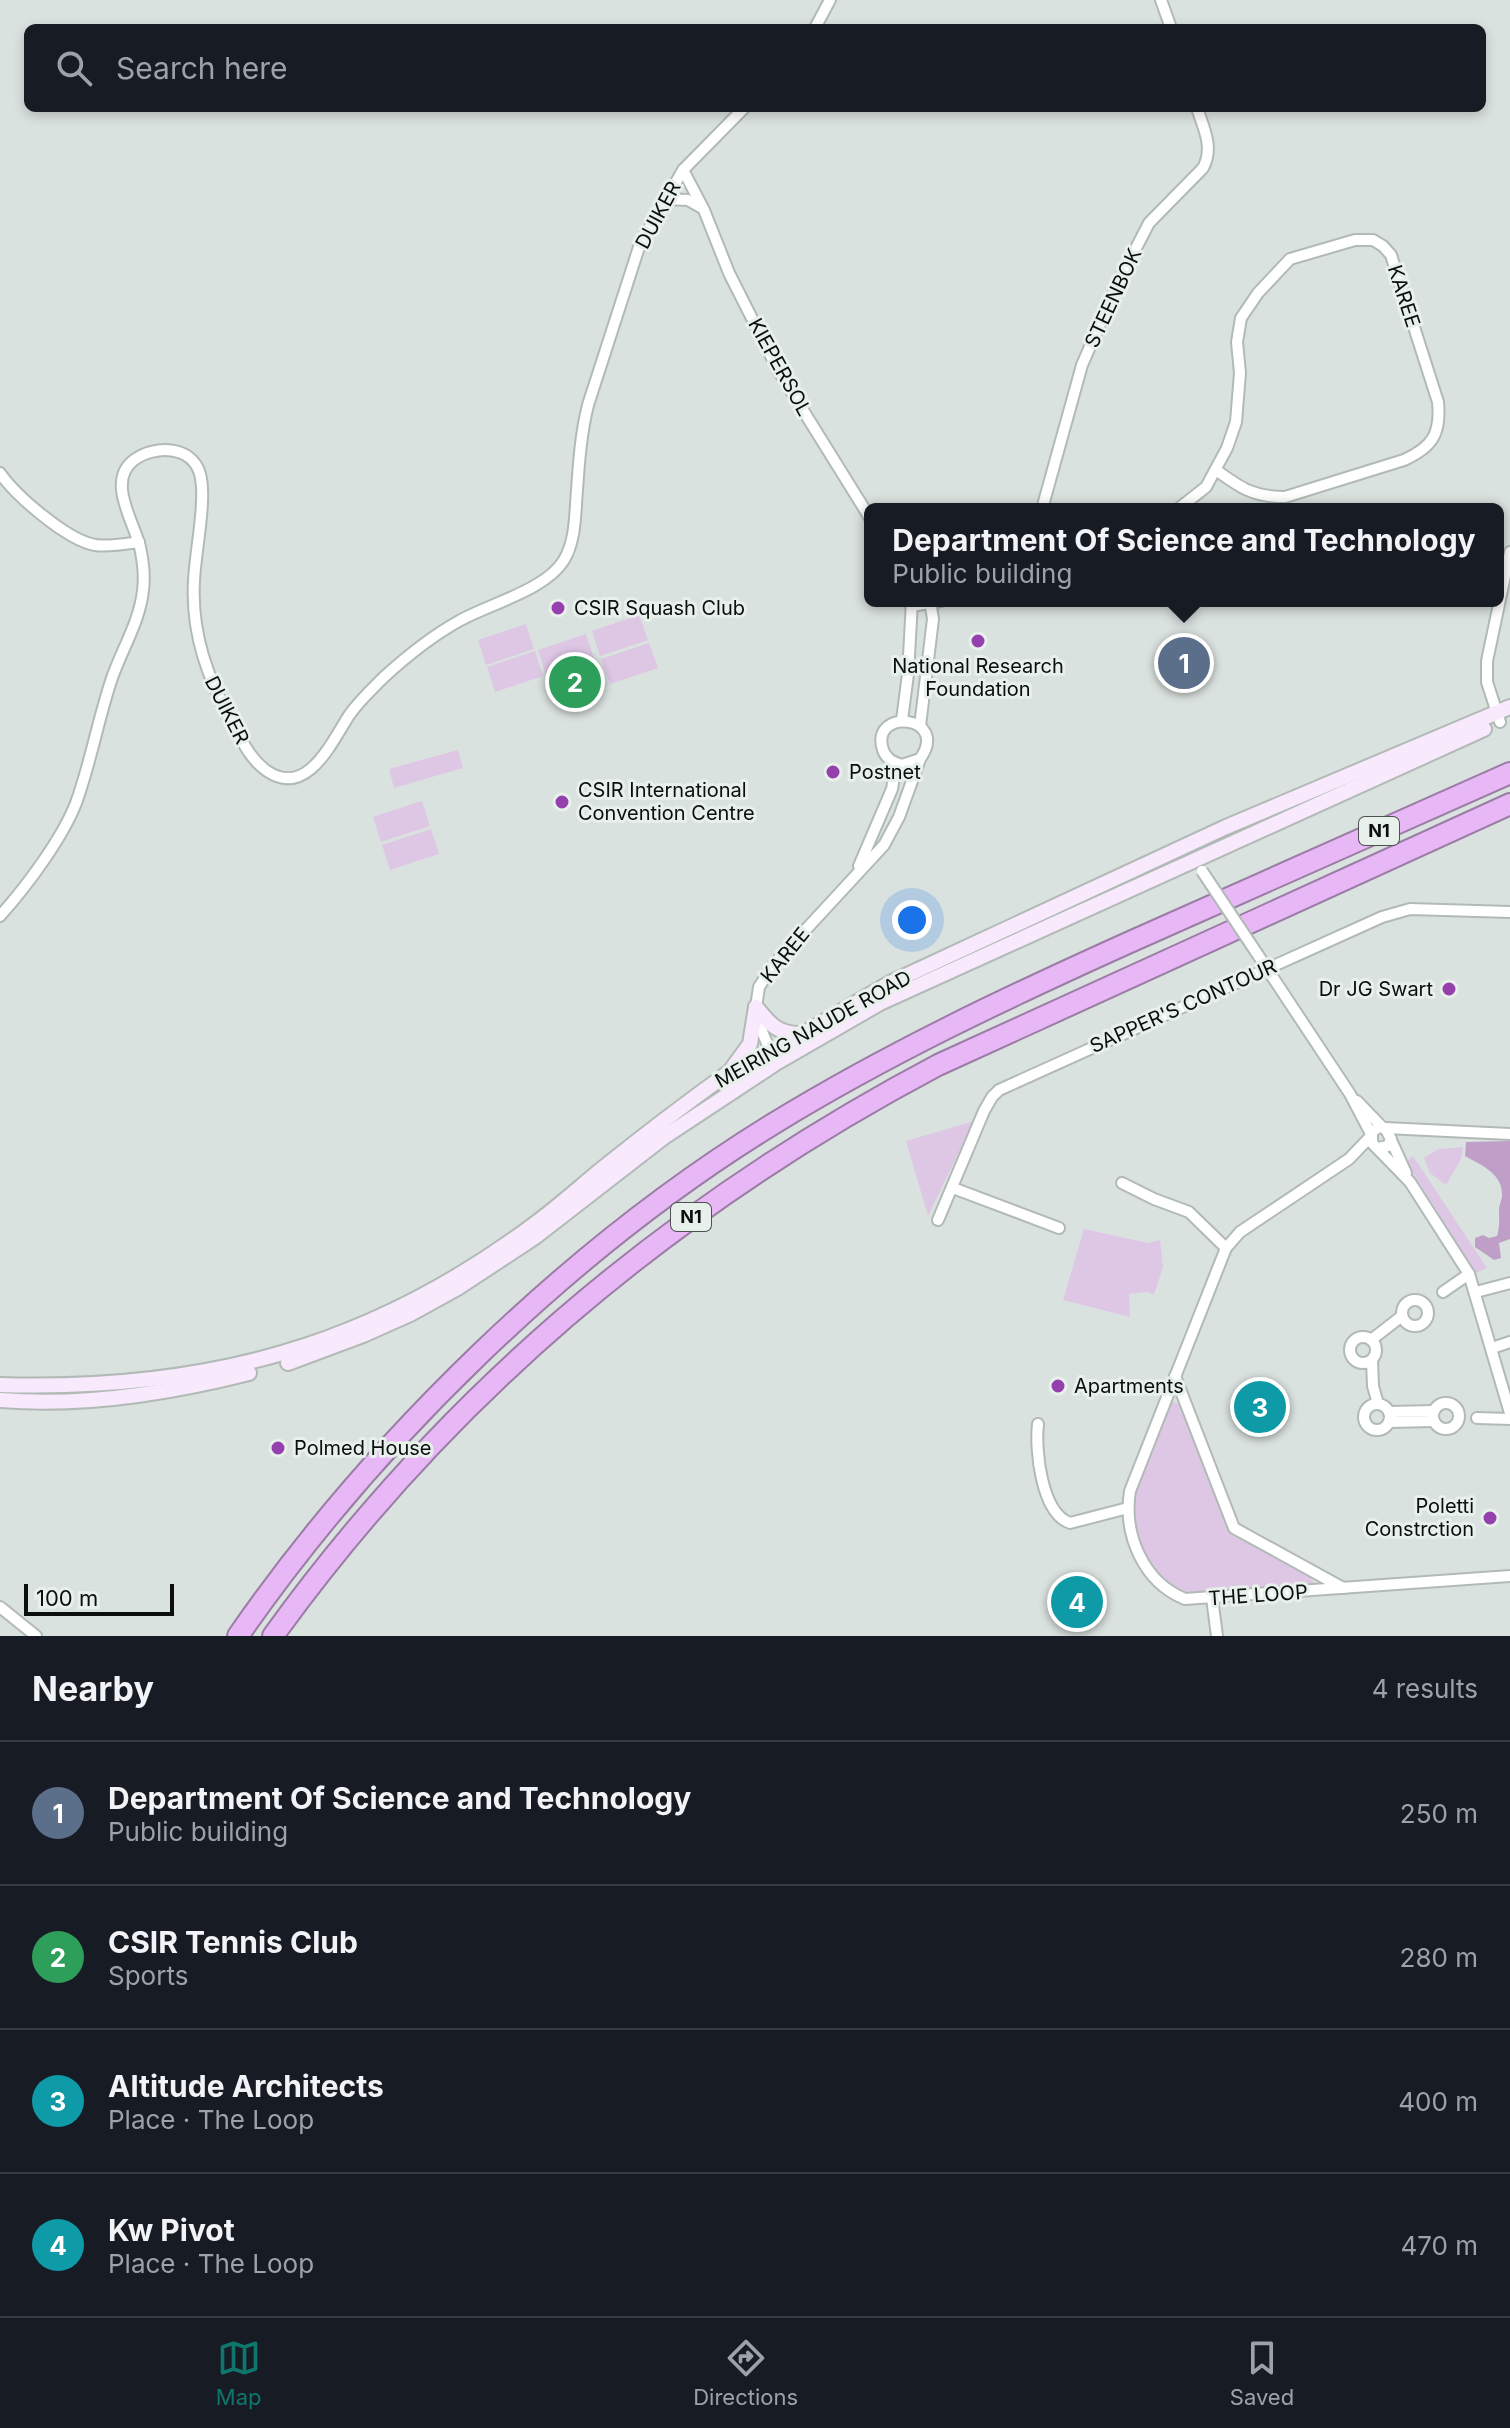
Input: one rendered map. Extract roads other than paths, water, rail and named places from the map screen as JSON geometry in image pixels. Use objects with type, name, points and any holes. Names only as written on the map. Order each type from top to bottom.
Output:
[{"type":"highway","name":"N1","points":[[238,1636],[368,1470],[485,1352],[556,1286],[636,1220],[771,1125],[897,1054],[1034,984],[1510,773]]},
{"type":"highway","name":"N1","points":[[273,1636],[364,1519],[419,1457],[521,1355],[682,1223],[776,1158],[873,1099],[938,1065],[1510,804]]},
{"type":"street","points":[[817,24],[830,0]]},
{"type":"street","points":[[1161,0],[1170,24]]},
{"type":"street","points":[[683,170],[740,112]]},
{"type":"street","name":"STEENBOK","points":[[1044,503],[1082,365],[1117,285],[1149,223],[1209,158],[1198,112]]},
{"type":"street","name":"DUIKER","points":[[0,916],[46,855],[74,807],[104,700],[139,608],[144,572],[139,542],[122,492],[125,471],[133,461],[166,450],[184,454],[196,465],[201,481],[194,605],[200,648],[208,676],[253,758],[268,772],[281,777],[309,771],[329,750],[356,706],[401,662],[459,621],[548,577],[562,563],[571,542],[582,432],[588,405],[640,244],[683,170]]},
{"type":"street","name":"KIEPERSOL","points":[[683,170],[704,210],[729,273],[778,370],[864,508]]},
{"type":"street","points":[[664,199],[688,200],[704,210]]},
{"type":"street","name":"KAREE","points":[[1186,503],[1206,487],[1227,448],[1236,422],[1240,373],[1237,342],[1241,318],[1258,293],[1290,259],[1363,238],[1383,246],[1391,255],[1438,402],[1440,420],[1434,436],[1418,454],[1404,460],[1285,497],[1265,497],[1247,492],[1216,470]]},
{"type":"street","points":[[0,473],[29,502],[79,539],[103,546],[139,542]]},
{"type":"street","points":[[1504,580],[1510,552]]},
{"type":"street","points":[[902,720],[912,607]]},
{"type":"street","points":[[920,726],[902,720],[889,727],[882,740],[888,758],[896,764],[909,765],[925,752],[927,740],[920,726],[934,607]]},
{"type":"street","points":[[1498,607],[1487,661],[1487,682],[1504,715]]},
{"type":"street","name":"MEIRING NAUDE ROAD","points":[[0,1400],[73,1400],[193,1386],[269,1368],[363,1335],[410,1314],[501,1260],[773,1058],[800,1034],[890,983],[1187,844],[1504,715]]},
{"type":"street","name":"MEIRING NAUDE ROAD","points":[[0,1385],[72,1385],[204,1373],[268,1359],[363,1325],[441,1285],[537,1223],[655,1127],[728,1073],[736,1073],[773,1058],[880,1003],[1199,865],[1504,715]]},
{"type":"street","name":"KAREE","points":[[773,1058],[756,1007],[759,987],[767,972],[884,845],[899,817],[920,759]]},
{"type":"street","name":"KAREE","points":[[856,873],[884,811],[896,764]]},
{"type":"street","points":[[884,811],[899,817]]},
{"type":"street","points":[[1187,844],[1350,1094],[1372,1143],[1410,1182]]},
{"type":"street","name":"SAPPER'S CONTOUR","points":[[938,1220],[984,1111],[999,1090],[1266,968],[1398,912],[1428,908],[1510,912]]},
{"type":"street","points":[[756,1007],[776,1029],[800,1034]]},
{"type":"street","points":[[728,1073],[741,1060],[750,1044],[756,1007]]},
{"type":"street","points":[[1350,1094],[1384,1128],[1410,1182],[1469,1274],[1476,1292],[1510,1416],[1460,1418]]},
{"type":"street","points":[[1371,1135],[1377,1128],[1510,1134]]},
{"type":"street","points":[[1378,1147],[1388,1146],[1391,1140],[1419,1130]]},
{"type":"street","name":"THE LOOP","points":[[1349,1159],[1371,1135]]},
{"type":"street","name":"THE LOOP","points":[[1378,1147],[1349,1159],[1240,1232],[1226,1248],[1133,1483],[1128,1508],[1135,1546],[1151,1573],[1181,1597],[1212,1598],[1510,1576]]},
{"type":"street","points":[[1122,1183],[1189,1212],[1226,1248]]},
{"type":"street","points":[[953,1188],[1059,1228]]},
{"type":"street","points":[[1425,1304],[1469,1274]]},
{"type":"street","points":[[1476,1292],[1510,1283]]},
{"type":"street","points":[[1418,1300],[1425,1304],[1428,1312],[1424,1323],[1416,1326],[1404,1319],[1403,1309],[1407,1303],[1418,1300]]},
{"type":"street","points":[[1373,1342],[1404,1319]]},
{"type":"street","points":[[1368,1362],[1352,1358],[1350,1346],[1359,1337],[1373,1342]]},
{"type":"street","points":[[1368,1362],[1376,1353],[1373,1342]]},
{"type":"street","points":[[1492,1348],[1510,1342]]},
{"type":"street","points":[[1368,1362],[1374,1405],[1364,1415],[1367,1426],[1377,1430],[1385,1428],[1389,1417]]},
{"type":"street","name":"THE LOOP","points":[[1175,1376],[1234,1528],[1345,1589]]},
{"type":"street","points":[[1434,1416],[1439,1405],[1448,1403],[1455,1406],[1460,1418]]},
{"type":"street","points":[[1374,1405],[1389,1417],[1434,1416]]},
{"type":"street","points":[[1434,1416],[1440,1428],[1448,1429],[1456,1425],[1460,1418]]},
{"type":"street","points":[[1038,1424],[1038,1461],[1052,1507],[1059,1517],[1070,1523],[1128,1508]]},
{"type":"street","points":[[1212,1598],[1217,1636]]},
{"type":"street","points":[[0,1607],[36,1636]]},
{"type":"place","name":"CSIR Squash Club","points":[[558,608]]},
{"type":"place","name":"National Research Foundation","points":[[978,641]]},
{"type":"place","name":"Department Of Science and Technology","points":[[1184,663]]},
{"type":"place","name":"CSIR Tennis Club","points":[[575,682]]},
{"type":"place","name":"Postnet","points":[[833,772]]},
{"type":"place","name":"CSIR International Convention Centre","points":[[562,802]]},
{"type":"place","name":"Dr JG Swart","points":[[1449,989]]},
{"type":"place","name":"Apartments","points":[[1058,1386]]},
{"type":"place","name":"Altitude Architects","points":[[1260,1407]]},
{"type":"place","name":"Polmed House","points":[[278,1448]]},
{"type":"place","name":"Poletti Constrction","points":[[1490,1518]]},
{"type":"place","name":"Kw Pivot","points":[[1077,1602]]}]
